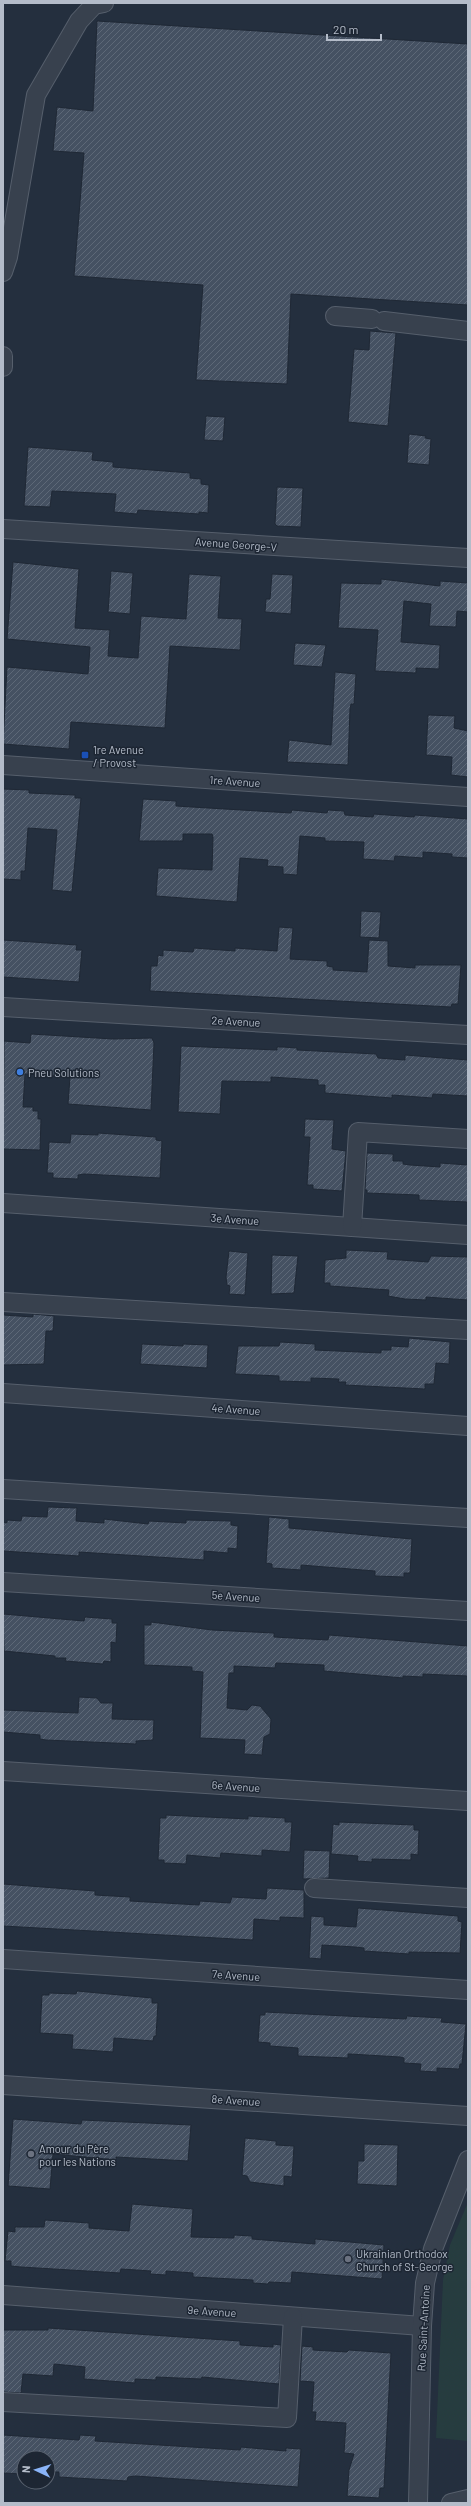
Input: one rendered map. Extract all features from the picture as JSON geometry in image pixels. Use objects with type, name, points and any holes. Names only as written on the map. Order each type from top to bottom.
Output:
[{"type":"street","points":[[3,272],[8,257],[36,95],[79,21],[94,5],[104,3]]},
{"type":"street","points":[[335,316],[468,331]]},
{"type":"street","points":[[3,356],[3,367]]},
{"type":"street","name":"Avenue George-V","points":[[3,529],[468,558]]},
{"type":"street","name":"1re Avenue","points":[[3,766],[468,797]]},
{"type":"street","name":"2e Avenue","points":[[3,1007],[468,1035]]},
{"type":"street","points":[[352,1227],[358,1132],[468,1139]]},
{"type":"street","name":"3e Avenue","points":[[3,1203],[468,1235]]},
{"type":"street","points":[[3,1302],[468,1330]]},
{"type":"street","name":"4e Avenue","points":[[3,1392],[468,1426]]},
{"type":"street","points":[[3,1489],[468,1518]]},
{"type":"street","name":"5e Avenue","points":[[3,1582],[468,1610]]},
{"type":"street","name":"6e Avenue","points":[[3,1771],[468,1801]]},
{"type":"street","points":[[314,1888],[468,1898]]},
{"type":"street","name":"7e Avenue","points":[[3,1959],[468,1990]]},
{"type":"street","name":"8e Avenue","points":[[3,2085],[468,2116]]},
{"type":"street","name":"Rue Saint-Antoine","points":[[418,2503],[422,2326],[425,2283],[433,2249],[468,2160]]},
{"type":"street","name":"9e Avenue","points":[[3,2295],[422,2326]]},
{"type":"street","points":[[3,2402],[287,2418],[293,2317]]},
{"type":"street","points":[[451,2503],[468,2499]]},
{"type":"green space","points":[[468,2202],[468,2441],[436,2438],[443,2280],[450,2245]]},
{"type":"building","points":[[97,21],[468,44],[468,305],[291,294],[287,384],[196,380],[203,285],[74,276],[84,153],[53,151],[57,107],[93,111]]},
{"type":"building","points":[[370,331],[396,333],[388,426],[348,422],[354,349],[369,350]]},
{"type":"building","points":[[206,416],[225,417],[223,441],[204,440]]},
{"type":"building","points":[[409,434],[426,436],[425,438],[431,439],[429,465],[407,463]]},
{"type":"building","points":[[28,447],[93,452],[92,460],[113,462],[113,467],[190,473],[190,478],[201,479],[201,484],[209,485],[208,513],[199,512],[199,514],[138,510],[137,514],[114,512],[116,494],[52,491],[50,507],[24,506]]},
{"type":"building","points":[[277,487],[303,488],[301,527],[277,526],[275,524]]},
{"type":"building","points":[[13,562],[79,569],[75,628],[110,630],[108,656],[138,658],[141,616],[186,619],[189,574],[221,576],[218,618],[242,619],[240,650],[170,646],[165,728],[71,722],[69,749],[3,744],[7,667],[88,674],[90,647],[7,639]]},
{"type":"building","points":[[111,571],[133,573],[130,614],[108,612]]},
{"type":"building","points":[[272,574],[293,575],[291,614],[265,612],[266,599],[270,599]]},
{"type":"building","points":[[381,579],[440,586],[440,581],[468,583],[468,612],[457,611],[456,627],[429,626],[431,604],[404,601],[401,642],[440,645],[439,669],[416,668],[416,673],[375,671],[378,630],[338,628],[341,583],[381,584]]},
{"type":"building","points":[[295,643],[326,645],[322,667],[293,665]]},
{"type":"building","points":[[335,672],[356,674],[354,704],[351,704],[350,709],[348,765],[287,762],[289,740],[331,745]]},
{"type":"building","points":[[428,715],[455,716],[454,728],[468,731],[468,777],[451,775],[452,757],[426,755]]},
{"type":"building","points":[[3,789],[29,790],[29,793],[75,795],[75,798],[81,798],[72,892],[52,890],[57,830],[28,828],[25,871],[21,871],[21,880],[3,879]]},
{"type":"building","points":[[143,799],[176,801],[176,806],[192,807],[291,813],[292,810],[327,813],[328,810],[344,811],[345,815],[373,817],[374,814],[468,819],[468,858],[452,857],[452,854],[423,852],[423,858],[395,856],[394,861],[363,859],[364,842],[325,841],[325,838],[300,836],[297,875],[283,874],[283,867],[267,866],[268,860],[240,858],[237,902],[156,896],[158,868],[212,870],[213,837],[212,834],[183,834],[183,841],[139,841]]},
{"type":"building","points":[[361,911],[381,912],[379,938],[360,937]]},
{"type":"building","points":[[279,927],[293,928],[290,959],[327,961],[327,966],[333,967],[333,970],[367,972],[369,940],[388,941],[388,966],[415,968],[415,965],[461,965],[458,1004],[452,1004],[451,1007],[150,991],[151,966],[157,966],[158,955],[163,956],[163,950],[193,952],[194,948],[235,951],[235,948],[277,951]]},
{"type":"building","points":[[3,940],[77,945],[76,950],[82,950],[79,982],[3,977]]},
{"type":"building","points":[[31,1034],[113,1039],[152,1038],[154,1043],[151,1110],[68,1104],[70,1077],[25,1074],[23,1107],[33,1107],[33,1111],[38,1111],[38,1119],[41,1119],[40,1150],[3,1149],[4,1041],[30,1043]]},
{"type":"building","points":[[181,1046],[277,1050],[277,1047],[283,1047],[297,1048],[297,1050],[376,1054],[378,1058],[405,1060],[405,1055],[468,1060],[468,1096],[433,1094],[432,1098],[392,1095],[392,1098],[325,1093],[325,1085],[318,1085],[318,1080],[271,1077],[271,1082],[222,1081],[220,1114],[178,1112]]},
{"type":"building","points":[[305,1119],[334,1120],[332,1149],[346,1151],[342,1191],[313,1189],[313,1185],[307,1185],[310,1137],[304,1137]]},
{"type":"building","points":[[98,1133],[156,1137],[156,1140],[162,1141],[160,1178],[84,1174],[78,1175],[78,1179],[53,1178],[53,1173],[47,1173],[49,1142],[70,1143],[71,1134],[98,1135]]},
{"type":"building","points":[[367,1153],[393,1154],[393,1161],[403,1161],[403,1164],[410,1165],[440,1167],[440,1163],[468,1165],[468,1202],[419,1200],[419,1195],[367,1193],[367,1190],[365,1190]]},
{"type":"building","points":[[346,1250],[388,1252],[387,1259],[428,1262],[431,1256],[468,1257],[468,1300],[426,1297],[426,1300],[405,1299],[388,1296],[389,1290],[330,1286],[330,1283],[324,1283],[325,1260],[346,1258]]},
{"type":"building","points":[[229,1251],[248,1253],[245,1295],[229,1294],[230,1286],[227,1285],[226,1277]]},
{"type":"building","points":[[272,1255],[298,1256],[294,1293],[271,1294]]},
{"type":"building","points":[[33,1314],[54,1316],[53,1331],[46,1331],[44,1364],[3,1365],[3,1315],[33,1317]]},
{"type":"building","points":[[409,1338],[450,1342],[449,1364],[436,1363],[434,1384],[425,1384],[425,1389],[345,1385],[346,1382],[338,1382],[339,1379],[311,1378],[311,1382],[279,1381],[279,1376],[235,1374],[238,1346],[279,1346],[280,1342],[315,1344],[315,1350],[381,1353],[381,1350],[391,1350],[391,1346],[408,1347]]},
{"type":"building","points":[[142,1344],[183,1346],[183,1344],[208,1345],[207,1368],[140,1364]]},
{"type":"building","points":[[48,1507],[77,1508],[76,1521],[104,1523],[104,1519],[148,1524],[149,1521],[186,1523],[186,1520],[231,1521],[231,1525],[238,1526],[237,1549],[228,1548],[228,1553],[204,1551],[204,1560],[79,1552],[79,1556],[3,1551],[3,1522],[7,1523],[7,1520],[21,1521],[22,1516],[47,1517]]},
{"type":"building","points":[[269,1517],[289,1519],[289,1528],[412,1539],[410,1573],[404,1573],[404,1577],[375,1576],[375,1571],[301,1565],[301,1570],[272,1568],[272,1564],[266,1563]]},
{"type":"building","points":[[3,1614],[84,1621],[85,1617],[112,1619],[112,1623],[117,1623],[116,1643],[111,1642],[111,1662],[104,1661],[103,1664],[65,1661],[66,1658],[55,1658],[55,1656],[4,1651]]},
{"type":"building","points":[[151,1622],[212,1630],[274,1633],[274,1637],[328,1640],[329,1635],[468,1646],[468,1676],[423,1674],[423,1677],[403,1676],[403,1678],[324,1671],[324,1665],[276,1663],[275,1668],[234,1666],[234,1673],[229,1673],[227,1708],[247,1710],[252,1705],[260,1706],[271,1719],[270,1734],[264,1737],[262,1755],[244,1754],[245,1740],[200,1738],[203,1672],[192,1671],[192,1667],[144,1665],[144,1625],[151,1625]]},
{"type":"building","points":[[79,1697],[97,1698],[101,1703],[113,1703],[112,1719],[154,1720],[153,1740],[136,1741],[136,1744],[46,1740],[40,1739],[40,1735],[3,1732],[3,1710],[78,1713]]},
{"type":"building","points":[[166,1815],[248,1819],[248,1816],[285,1818],[285,1822],[292,1822],[290,1852],[262,1850],[262,1856],[221,1853],[220,1858],[187,1855],[186,1864],[164,1863],[164,1860],[158,1860],[160,1818],[166,1818]]},
{"type":"building","points":[[339,1822],[414,1825],[414,1830],[419,1830],[418,1855],[411,1854],[411,1860],[372,1859],[372,1862],[357,1861],[358,1856],[331,1854],[333,1824],[339,1825]]},
{"type":"building","points":[[304,1850],[330,1851],[329,1878],[303,1879]]},
{"type":"building","points":[[3,1884],[95,1891],[95,1895],[130,1897],[130,1901],[199,1905],[200,1901],[230,1903],[232,1897],[266,1899],[267,1888],[304,1890],[304,1918],[280,1917],[280,1921],[254,1919],[253,1940],[3,1926]]},
{"type":"building","points":[[358,1908],[458,1916],[458,1921],[462,1922],[460,1953],[409,1952],[409,1954],[364,1951],[364,1948],[322,1945],[321,1959],[309,1958],[311,1916],[324,1917],[324,1925],[356,1927]]},
{"type":"building","points":[[77,1991],[152,1998],[152,2003],[158,2003],[156,2036],[154,2036],[153,2041],[114,2038],[113,2052],[72,2049],[73,2035],[40,2033],[42,1995],[49,1995],[49,1993],[76,1994]]},
{"type":"building","points":[[265,2012],[406,2019],[407,2016],[442,2018],[441,2022],[466,2024],[462,2064],[460,2064],[459,2069],[437,2068],[437,2072],[420,2071],[421,2064],[404,2063],[404,2058],[400,2057],[350,2054],[348,2054],[348,2058],[298,2056],[298,2048],[270,2046],[270,2043],[258,2042],[260,2015],[265,2015]]},
{"type":"building","points":[[13,2119],[81,2124],[82,2120],[191,2125],[188,2161],[116,2157],[116,2160],[53,2154],[50,2189],[8,2186]]},
{"type":"building","points":[[245,2138],[276,2141],[276,2145],[294,2146],[292,2177],[284,2176],[284,2186],[250,2182],[247,2176],[242,2175]]},
{"type":"building","points":[[364,2144],[398,2145],[397,2186],[357,2184],[358,2161],[364,2161]]},
{"type":"building","points":[[132,2204],[193,2209],[191,2237],[234,2238],[234,2235],[252,2236],[252,2239],[315,2244],[315,2239],[384,2245],[382,2279],[292,2272],[291,2283],[269,2282],[268,2284],[253,2283],[253,2280],[193,2277],[193,2273],[166,2271],[166,2275],[150,2274],[151,2271],[121,2269],[120,2273],[21,2267],[11,2266],[11,2261],[5,2261],[8,2231],[15,2232],[15,2227],[44,2227],[45,2220],[89,2223],[89,2228],[129,2231]]},
{"type":"building","points":[[48,2328],[240,2341],[240,2345],[273,2347],[273,2344],[281,2345],[279,2384],[202,2377],[201,2379],[156,2377],[156,2380],[135,2379],[135,2383],[84,2379],[85,2367],[54,2364],[53,2376],[23,2374],[21,2393],[3,2392],[3,2330],[48,2330]]},
{"type":"building","points":[[302,2346],[313,2347],[313,2350],[347,2352],[349,2350],[391,2353],[384,2488],[380,2488],[379,2498],[347,2496],[349,2470],[354,2454],[344,2453],[346,2423],[315,2421],[316,2412],[312,2412],[314,2382],[300,2381]]},
{"type":"building","points":[[3,2435],[79,2440],[80,2435],[96,2436],[95,2441],[240,2450],[241,2447],[286,2451],[286,2448],[301,2449],[298,2487],[135,2476],[128,2477],[127,2481],[59,2477],[59,2472],[56,2472],[56,2450],[16,2450],[16,2474],[3,2473]]},
{"type":"place","name":"1re Avenue / Provost","points":[[85,755]]},
{"type":"place","name":"Pneu Solutions","points":[[20,1072]]},
{"type":"place","name":"Amour du Père pour les Nations","points":[[31,2154]]},
{"type":"place","name":"Ukrainian Orthodox Church of St-George","points":[[348,2259]]}]
